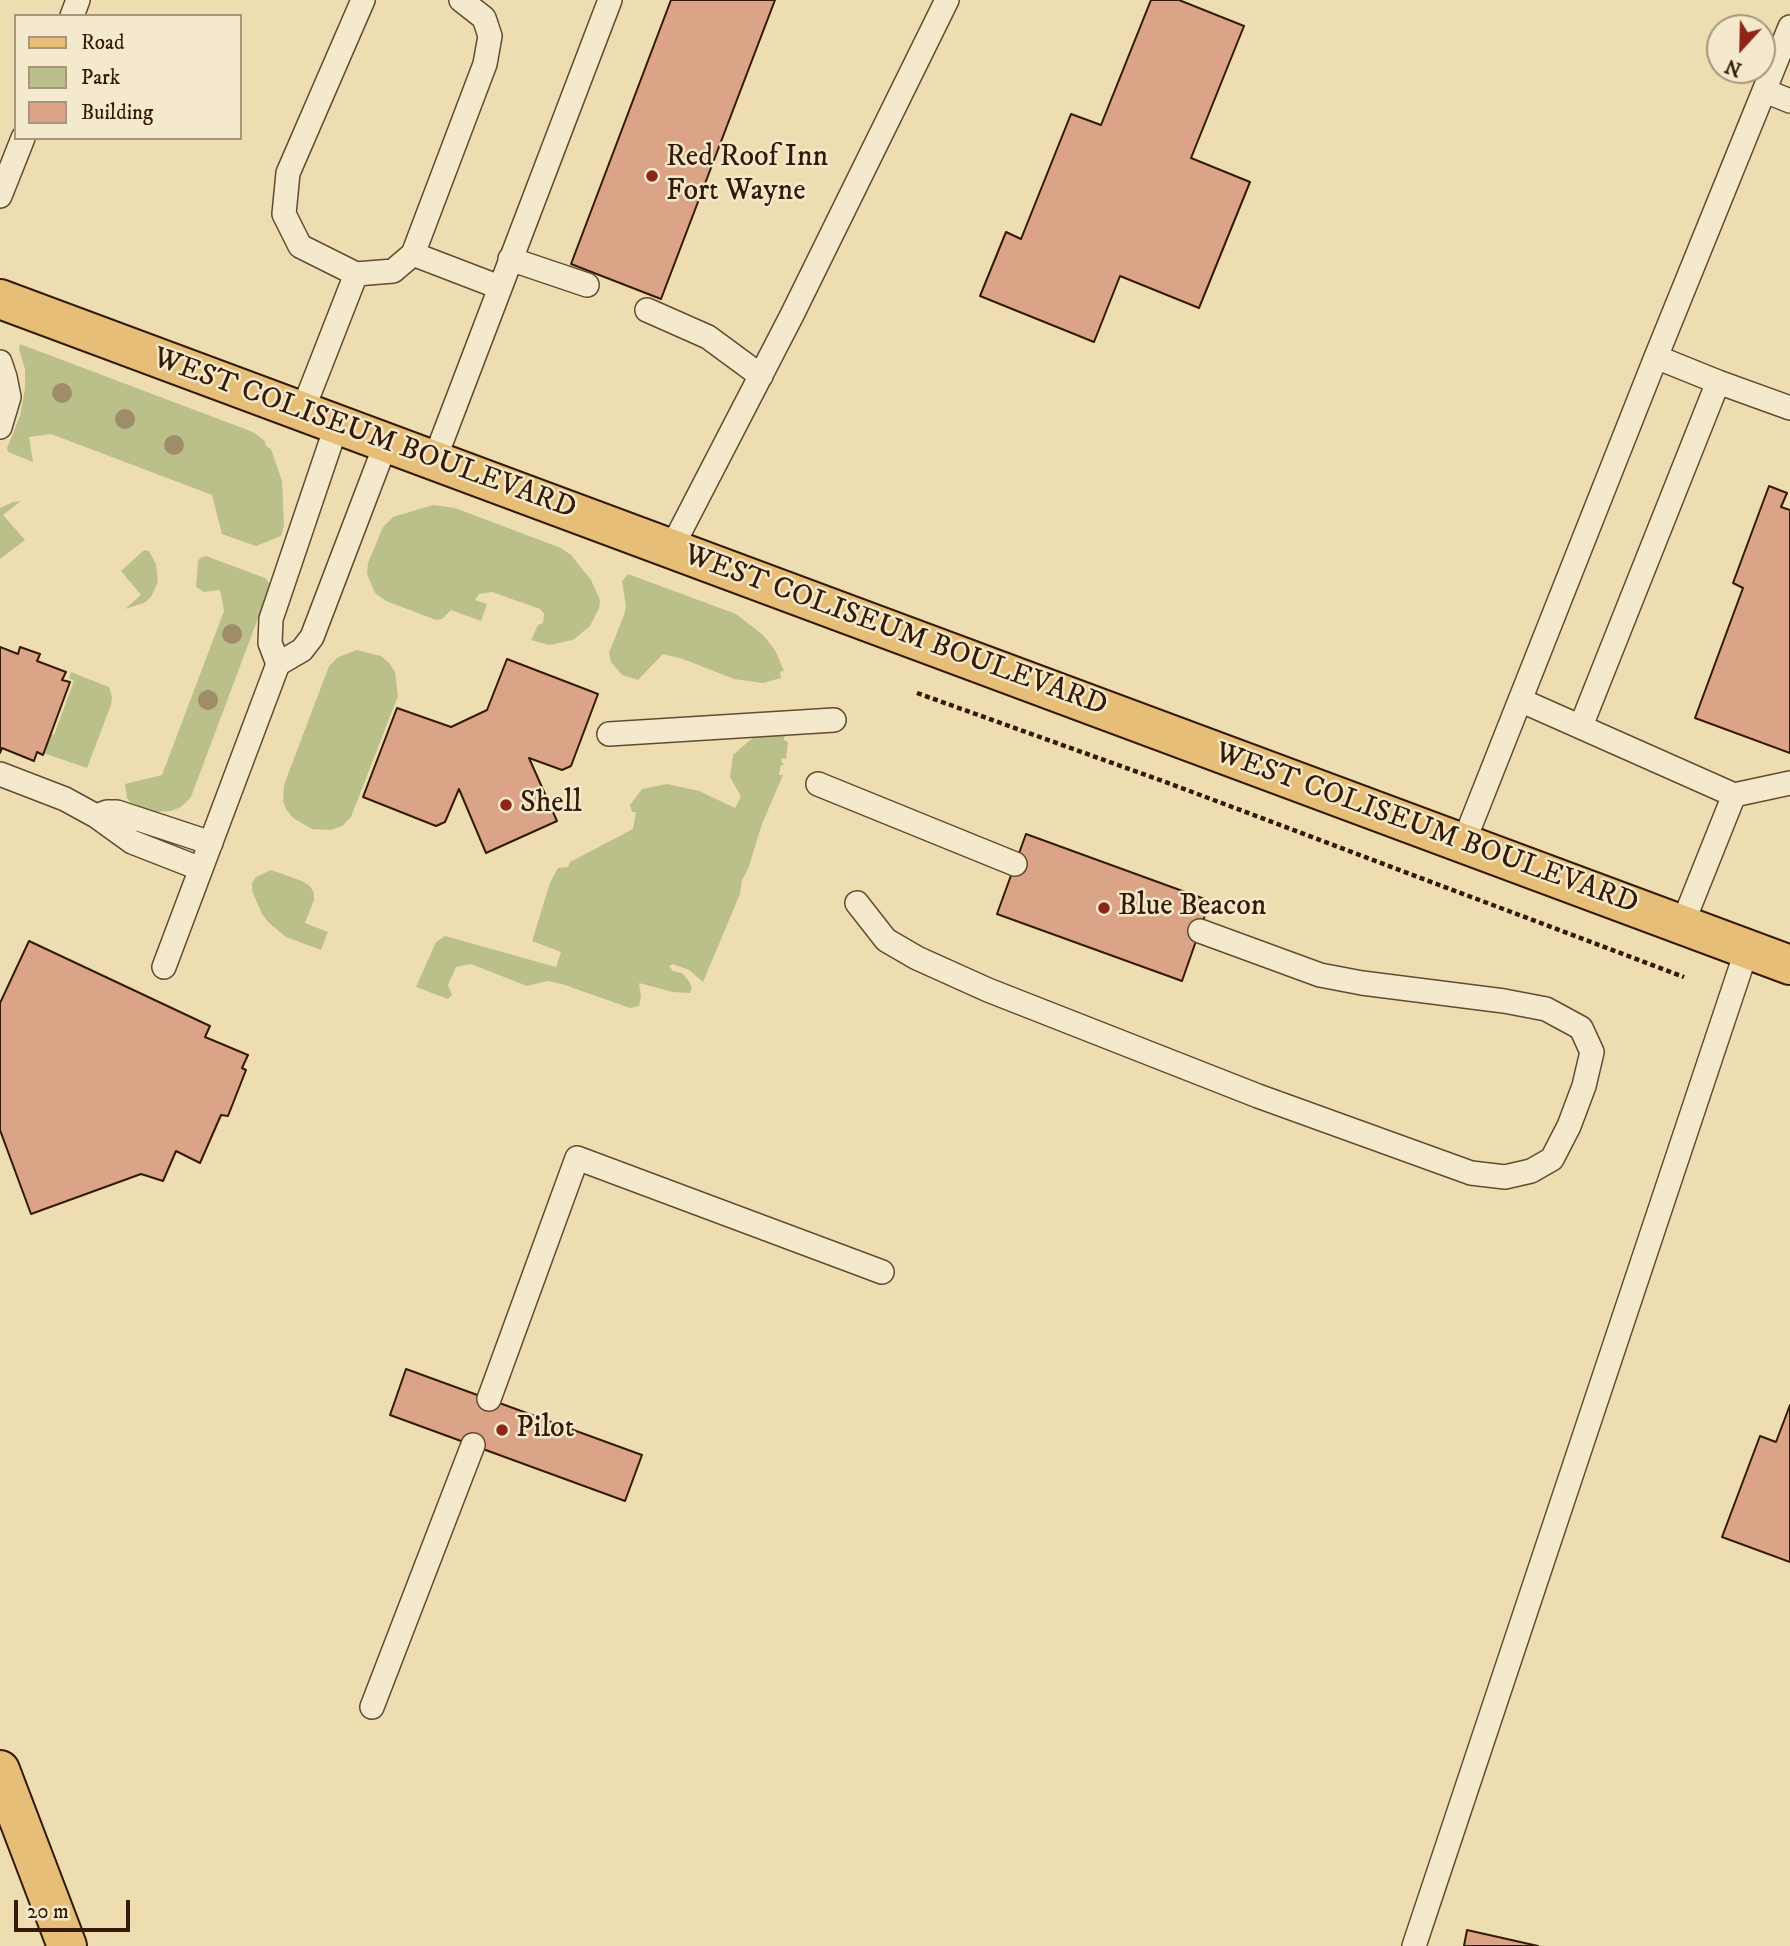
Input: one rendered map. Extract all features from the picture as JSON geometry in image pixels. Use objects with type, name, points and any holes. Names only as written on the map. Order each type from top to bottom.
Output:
[{"type":"main road","name":"WEST COLISEUM BOULEVARD","points":[[0,299],[1790,965]]},
{"type":"main road","points":[[0,1770],[67,1946]]},
{"type":"lane","points":[[363,0],[288,173],[284,215],[300,246],[356,274],[393,271],[414,254],[485,64],[491,36],[484,18],[461,0]]},
{"type":"lane","points":[[434,461],[610,0]]},
{"type":"lane","points":[[671,549],[761,376],[947,0]]},
{"type":"lane","points":[[1463,844],[1790,27]]},
{"type":"lane","points":[[1765,92],[1790,101]]},
{"type":"lane","points":[[0,196],[13,145]]},
{"type":"lane","points":[[414,254],[499,287]]},
{"type":"lane","points":[[510,259],[587,285]]},
{"type":"lane","points":[[278,664],[270,643],[271,619],[356,274]]},
{"type":"lane","points":[[647,310],[708,337],[761,376]]},
{"type":"lane","points":[[1656,357],[1790,408]]},
{"type":"lane","points":[[0,362],[9,397],[0,427]]},
{"type":"lane","points":[[1581,726],[1718,382]]},
{"type":"lane","points":[[164,967],[278,664],[302,650],[312,637],[386,443]]},
{"type":"lane","points":[[1520,701],[1734,795],[1790,783]]},
{"type":"lane","points":[[609,734],[834,719]]},
{"type":"lane","points":[[0,774],[48,791],[96,816],[132,842],[201,869]]},
{"type":"lane","points":[[818,784],[1015,864]]},
{"type":"lane","points":[[1682,925],[1734,795]]},
{"type":"lane","points":[[96,816],[117,812],[211,843]]},
{"type":"lane","points":[[857,903],[886,940],[917,958],[988,990],[1258,1096],[1471,1173],[1505,1177],[1531,1171],[1552,1159],[1569,1126],[1584,1086],[1592,1052],[1581,1028],[1546,1009],[1320,975],[1200,931]]},
{"type":"lane","points":[[1414,1946],[1747,949]]},
{"type":"lane","points":[[489,1399],[577,1158],[882,1272]]},
{"type":"lane","points":[[372,1707],[473,1445]]},
{"type":"path","points":[[917,693],[1171,784],[1684,977]]},
{"type":"green space","points":[[20,344],[253,432],[271,449],[282,481],[284,525],[281,536],[256,546],[222,534],[212,495],[51,434],[29,437],[33,462],[8,452],[7,448],[20,416],[25,389],[25,369]]},
{"type":"green space","points":[[21,501],[3,515],[25,540],[0,559],[0,508]]},
{"type":"green space","points":[[433,505],[455,508],[561,548],[571,555],[591,580],[600,600],[590,626],[573,640],[549,645],[531,640],[538,625],[543,623],[544,614],[540,609],[492,592],[479,594],[475,600],[487,604],[481,621],[451,610],[442,619],[436,620],[386,601],[375,593],[367,574],[368,563],[383,527],[393,517]]},
{"type":"green space","points":[[144,550],[149,551],[156,564],[158,582],[151,597],[144,603],[125,609],[141,595],[121,571]]},
{"type":"green space","points":[[206,556],[265,578],[270,584],[269,589],[191,797],[181,807],[171,811],[153,812],[130,802],[125,784],[162,775],[224,611],[220,590],[204,592],[196,587],[198,562]]},
{"type":"green space","points":[[628,574],[736,614],[763,635],[775,650],[784,671],[780,672],[781,678],[763,683],[734,679],[663,654],[638,680],[622,675],[611,662],[609,653],[626,607],[622,581]]},
{"type":"green space","points":[[357,650],[381,656],[390,664],[395,672],[398,696],[351,817],[342,826],[331,830],[312,829],[293,818],[286,809],[283,801],[284,785],[329,666],[338,657]]},
{"type":"green space","points":[[71,672],[109,687],[112,697],[87,768],[43,753],[50,734],[54,735],[74,681],[69,678]]},
{"type":"green space","points":[[785,727],[784,740],[788,742],[786,759],[782,758],[784,765],[781,765],[779,775],[783,775],[762,824],[742,880],[740,894],[703,982],[689,970],[673,964],[669,966],[688,980],[692,987],[690,993],[673,992],[639,983],[639,1006],[630,1008],[548,981],[527,986],[471,964],[456,967],[448,985],[452,995],[448,999],[416,987],[436,942],[445,936],[556,967],[561,952],[532,941],[550,883],[558,868],[568,867],[570,862],[633,829],[636,812],[632,812],[630,805],[642,789],[667,784],[699,791],[735,808],[741,797],[730,777],[733,755],[758,733]]},
{"type":"green space","points":[[271,870],[310,886],[314,900],[305,923],[328,932],[321,950],[286,937],[262,914],[252,891],[252,883],[256,877]]},
{"type":"building","points":[[671,0],[775,0],[661,299],[571,264]]},
{"type":"building","points":[[1151,0],[1179,0],[1244,26],[1191,158],[1250,182],[1199,308],[1120,276],[1094,342],[980,296],[1006,232],[1021,239],[1071,114],[1101,125]]},
{"type":"building","points":[[1769,486],[1787,493],[1781,507],[1790,510],[1790,753],[1695,718],[1743,588],[1733,583]]},
{"type":"building","points":[[0,647],[18,654],[20,647],[40,654],[37,661],[66,672],[62,680],[70,682],[43,755],[37,752],[34,761],[2,748],[0,753]]},
{"type":"building","name":"Shell","points":[[507,659],[598,694],[571,766],[562,770],[529,758],[557,821],[486,853],[459,789],[445,822],[436,826],[363,797],[397,708],[451,727],[487,710]]},
{"type":"building","name":"Blue Beacon","points":[[1026,834],[1210,901],[1182,981],[997,914]]},
{"type":"building","points":[[29,941],[210,1026],[205,1037],[248,1055],[242,1068],[246,1070],[228,1116],[221,1115],[200,1163],[176,1151],[163,1181],[141,1174],[31,1214],[0,1130],[0,1003]]},
{"type":"building","name":"Pilot","points":[[406,1369],[642,1455],[625,1501],[390,1415]]},
{"type":"building","points":[[1790,1405],[1790,1562],[1722,1537],[1760,1436],[1776,1442]]},
{"type":"building","points":[[1467,1930],[1538,1946],[1464,1946]]},
{"type":"place","name":"Red Roof Inn Fort Wayne","points":[[652,176]]},
{"type":"place","name":"Shell","points":[[506,805]]},
{"type":"place","name":"Blue Beacon","points":[[1104,908]]},
{"type":"place","name":"Pilot","points":[[502,1430]]}]
